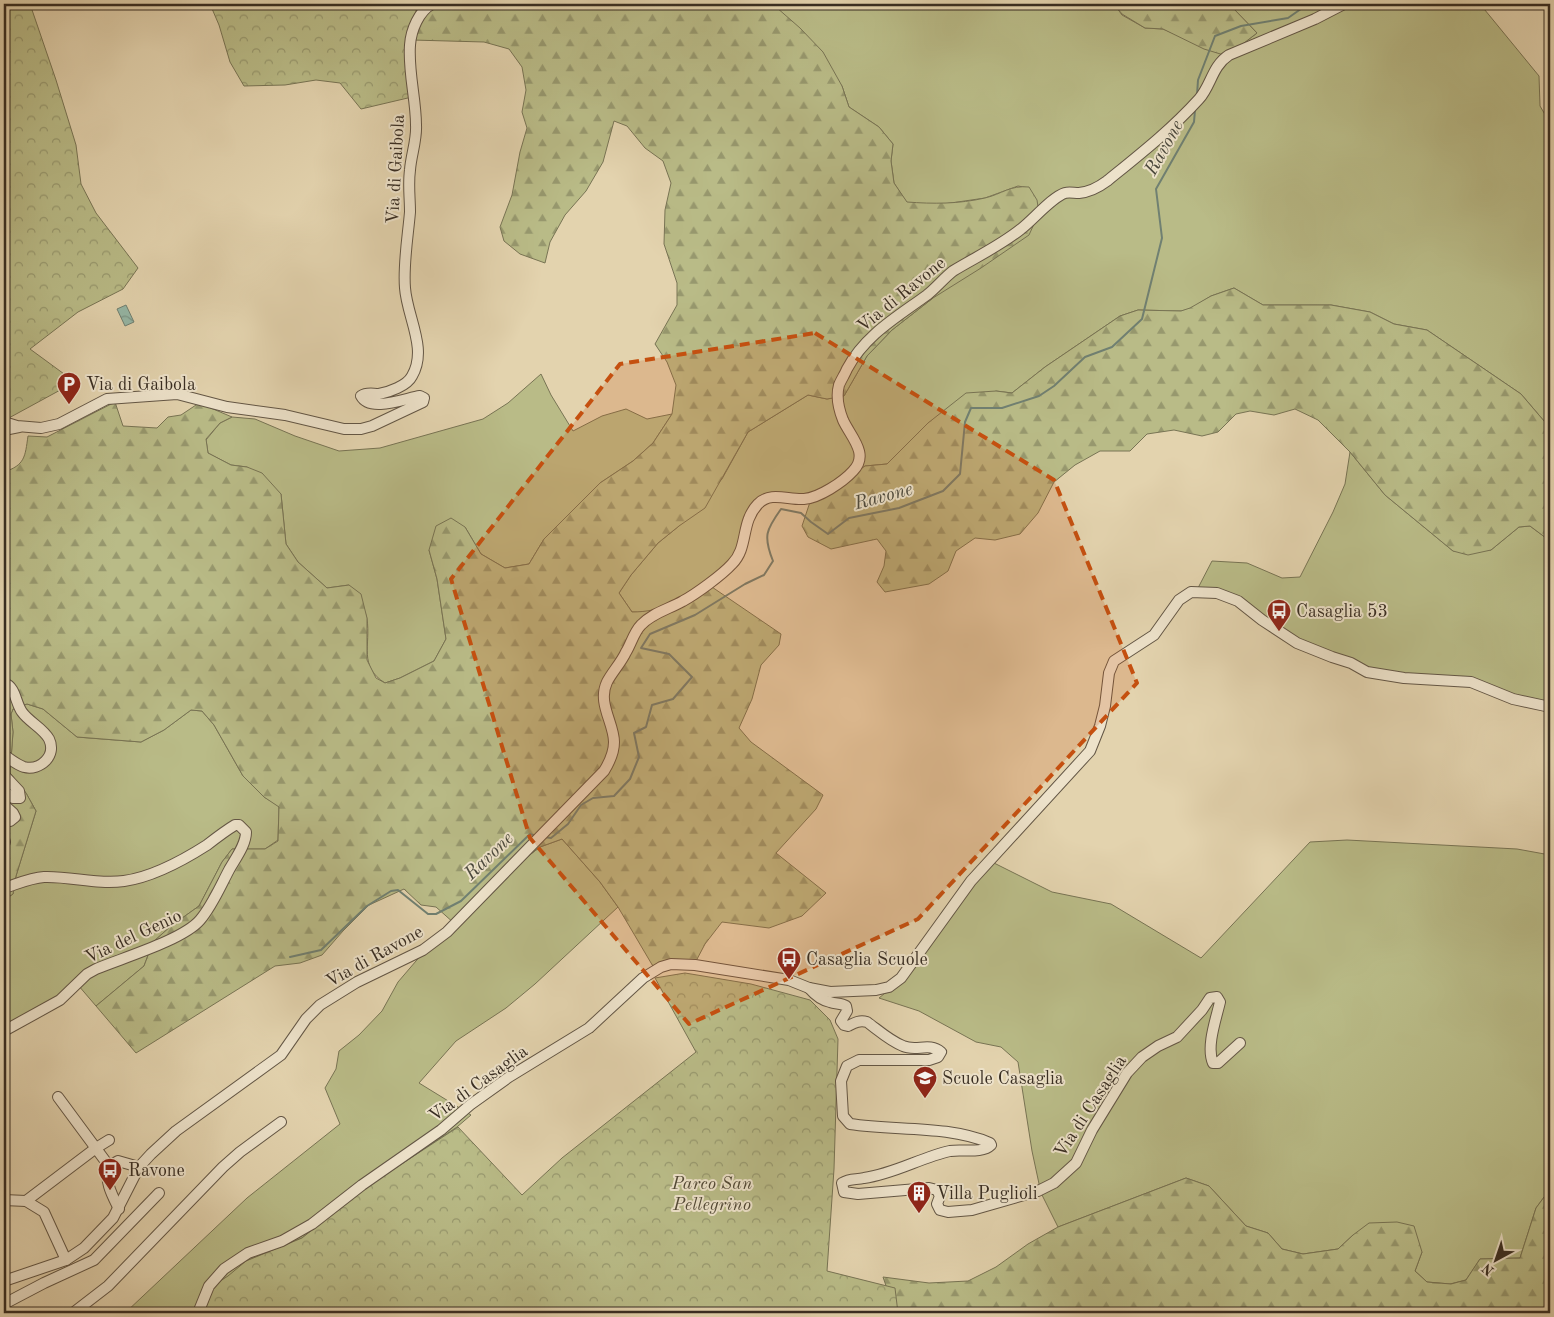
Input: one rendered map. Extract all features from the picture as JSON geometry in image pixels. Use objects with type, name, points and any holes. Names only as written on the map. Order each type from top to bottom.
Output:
[{"type":"street","name":"Via di Gaibola","points":[[4,422],[19,427],[40,428],[59,424],[107,399],[177,394],[227,407],[285,415],[344,429],[361,429],[372,426],[423,402],[424,398],[420,396],[382,404],[368,403],[361,396],[364,394],[380,394],[396,389],[410,379],[418,365],[417,341],[407,307],[405,286],[410,195],[409,173],[416,126],[411,79],[410,45],[414,26],[427,7],[432,4]]},
{"type":"street","name":"Via di Ravone","points":[[4,1280],[66,1260],[84,1248],[96,1237],[119,1209],[139,1166],[176,1130],[281,1055],[306,1019],[320,1004],[357,982],[424,950],[447,932],[604,771],[611,759],[614,742],[604,702],[606,684],[626,653],[640,626],[655,614],[684,600],[726,570],[734,562],[742,548],[746,522],[759,503],[768,498],[780,496],[806,499],[840,482],[855,469],[860,456],[856,440],[844,420],[837,398],[839,385],[851,362],[875,332],[928,294],[952,272],[990,251],[1022,229],[1058,198],[1066,193],[1081,193],[1107,182],[1160,138],[1201,97],[1221,60],[1316,19],[1344,4]]},
{"type":"street","points":[[4,430],[19,427]]},
{"type":"street","name":"Via di Casaglia","points":[[198,1313],[209,1286],[224,1269],[248,1253],[282,1242],[312,1224],[362,1185],[441,1130],[470,1105],[509,1077],[589,1028],[651,972],[671,964],[695,965],[789,980],[809,988],[830,992],[876,990],[889,987],[901,978],[971,880],[1090,751],[1100,726],[1105,706],[1109,673],[1114,661],[1154,635],[1179,600],[1191,592],[1217,593],[1238,601],[1297,643],[1332,658],[1351,663],[1367,672],[1404,678],[1471,682],[1513,699],[1550,707]]},
{"type":"street","points":[[4,684],[13,689],[22,712],[46,735],[51,749],[46,761],[30,768],[21,766],[4,756]]},
{"type":"street","points":[[4,775],[21,795],[17,799],[4,791]]},
{"type":"street","points":[[4,805],[14,813],[15,817],[10,821],[4,820]]},
{"type":"street","name":"Via del Genio","points":[[4,888],[33,878],[45,877],[103,882],[132,880],[165,868],[200,849],[235,825],[240,825],[246,832],[246,837],[208,908],[200,920],[191,928],[175,937],[96,969],[87,974],[60,1000],[4,1031]]},
{"type":"street","points":[[4,839],[4,844]]},
{"type":"street","name":"Via di Casaglia","points":[[809,988],[816,996],[828,1002],[846,1006],[847,1010],[842,1021],[844,1025],[848,1026],[862,1021],[866,1022],[904,1047],[936,1048],[941,1052],[938,1057],[929,1060],[859,1060],[853,1062],[847,1066],[841,1082],[843,1116],[850,1124],[877,1128],[932,1130],[972,1137],[990,1142],[991,1145],[984,1149],[949,1152],[891,1171],[864,1178],[848,1179],[842,1183],[842,1187],[844,1192],[858,1194],[929,1188],[937,1190],[940,1196],[937,1204],[940,1210],[948,1212],[972,1210],[1038,1190],[1054,1183],[1076,1163],[1092,1130],[1130,1069],[1142,1057],[1158,1046],[1177,1037],[1202,1010],[1210,998],[1217,997],[1220,1002],[1213,1033],[1211,1057],[1214,1063],[1218,1063],[1240,1043]]},
{"type":"street","points":[[58,1097],[108,1166],[106,1174],[110,1191],[119,1209]]},
{"type":"street","points":[[73,1313],[89,1302],[116,1277],[223,1167],[281,1122]]},
{"type":"street","points":[[26,1202],[109,1140]]},
{"type":"street","points":[[108,1166],[118,1161],[139,1166]]},
{"type":"street","points":[[4,1304],[44,1282],[94,1260],[159,1193]]},
{"type":"street","points":[[4,1200],[26,1202],[44,1212],[66,1260]]},
{"type":"highlighted area","points":[[815,333],[1054,480],[1137,683],[918,919],[689,1024],[530,838],[451,579],[620,364]]},
{"type":"green space","points":[[4,4],[30,4],[76,145],[81,184],[96,213],[138,268],[123,289],[78,312],[30,349],[75,382],[7,419],[4,418]]},
{"type":"green space","points":[[210,4],[417,4],[412,40],[412,97],[361,109],[340,83],[316,80],[285,85],[244,86],[230,62],[219,25]]},
{"type":"green space","points":[[417,4],[769,4],[776,7],[800,28],[823,52],[842,86],[849,107],[879,127],[893,144],[891,161],[894,183],[907,202],[966,201],[985,198],[1016,187],[1029,187],[1037,200],[1039,213],[1029,235],[933,298],[892,330],[867,356],[844,396],[827,399],[808,395],[748,432],[705,508],[658,543],[631,575],[619,593],[632,612],[653,610],[672,604],[709,585],[781,634],[779,645],[761,665],[752,699],[739,728],[751,742],[823,795],[816,809],[776,853],[826,893],[802,916],[769,928],[722,922],[705,944],[695,963],[654,968],[618,907],[600,882],[562,839],[540,847],[497,880],[455,924],[436,907],[421,905],[404,889],[369,905],[322,955],[300,963],[275,966],[136,1053],[96,1006],[144,966],[153,942],[171,926],[199,906],[222,862],[232,849],[265,849],[278,841],[279,807],[264,797],[243,776],[214,725],[202,711],[191,710],[164,730],[141,742],[77,737],[43,709],[27,704],[13,709],[11,714],[13,732],[10,773],[26,793],[36,811],[16,876],[13,894],[4,900],[4,472],[16,466],[23,459],[28,436],[47,437],[115,402],[123,426],[157,428],[168,417],[181,415],[199,403],[232,417],[220,423],[206,439],[208,453],[231,465],[247,467],[262,473],[281,494],[286,544],[298,562],[327,588],[349,585],[361,594],[367,618],[367,660],[376,678],[385,683],[400,678],[434,661],[446,639],[437,579],[429,550],[436,526],[451,518],[465,527],[481,554],[505,568],[529,564],[544,539],[600,483],[633,461],[653,443],[672,414],[676,385],[667,362],[655,344],[677,305],[677,283],[664,244],[665,210],[671,183],[663,161],[645,148],[627,126],[614,121],[603,162],[586,191],[565,215],[550,242],[545,263],[520,254],[504,241],[500,227],[512,195],[520,152],[527,128],[522,112],[526,90],[522,67],[509,49],[484,42],[412,40]]},
{"type":"green space","points":[[769,4],[1114,4],[1122,15],[1145,28],[1163,29],[1227,56],[1257,33],[1233,8],[1232,4],[1480,4],[1539,76],[1540,106],[1550,123],[1550,428],[1521,394],[1427,330],[1394,324],[1370,312],[1331,305],[1263,305],[1234,288],[1211,296],[1190,309],[1181,311],[1138,310],[1120,316],[1045,367],[1012,393],[996,391],[928,423],[887,464],[865,466],[810,502],[758,502],[736,557],[680,602],[648,612],[632,612],[619,593],[631,575],[658,543],[679,526],[722,479],[748,432],[808,395],[827,399],[844,396],[867,356],[892,330],[933,298],[1029,188],[1018,186],[985,198],[937,205],[907,203],[894,183],[891,161],[893,144],[879,127],[849,107],[842,86],[776,7]]},
{"type":"green space","points":[[1114,4],[1232,4],[1233,8],[1257,33],[1227,56],[1204,49],[1163,29],[1145,28],[1122,14]]},
{"type":"green space","points":[[1234,288],[1263,305],[1331,305],[1370,312],[1394,324],[1427,330],[1521,394],[1550,428],[1550,541],[1530,526],[1519,527],[1491,550],[1468,555],[1453,551],[1385,495],[1350,452],[1318,420],[1295,409],[1274,415],[1250,411],[1236,414],[1218,432],[1202,436],[1174,430],[1147,434],[1130,451],[1100,451],[1075,465],[1054,482],[1038,513],[1020,534],[995,540],[975,538],[956,551],[948,571],[929,584],[885,592],[877,582],[884,566],[886,551],[877,539],[831,549],[808,537],[802,526],[810,502],[865,466],[887,464],[928,423],[966,393],[996,391],[1012,393],[1045,367],[1120,316],[1138,310],[1181,311],[1211,296]]},
{"type":"green space","points":[[541,374],[551,395],[573,431],[602,416],[626,409],[647,419],[672,414],[653,443],[633,461],[600,483],[544,539],[529,564],[505,568],[481,554],[465,527],[429,550],[437,579],[446,639],[434,661],[400,678],[385,683],[371,669],[368,662],[367,619],[349,585],[327,588],[298,562],[286,544],[281,494],[247,467],[231,465],[208,453],[206,440],[220,423],[232,417],[255,419],[295,436],[339,451],[380,448],[483,419],[508,403]]},
{"type":"green space","points":[[1350,452],[1385,495],[1453,551],[1491,550],[1519,527],[1530,526],[1550,541],[1550,702],[1544,705],[1503,691],[1386,672],[1350,662],[1299,644],[1265,628],[1252,612],[1198,588],[1212,561],[1247,563],[1282,578],[1300,577],[1345,484]]},
{"type":"green space","points":[[27,704],[43,709],[77,737],[141,742],[164,730],[191,710],[202,711],[214,725],[243,776],[264,797],[279,806],[278,840],[265,849],[232,849],[222,862],[199,906],[171,926],[153,942],[144,966],[96,1006],[78,985],[4,1028],[4,900],[13,894],[16,876],[36,811],[26,793],[10,773],[13,732],[11,714],[13,709]]},
{"type":"green space","points":[[562,839],[600,882],[618,907],[535,984],[506,1008],[456,1041],[419,1083],[471,1115],[457,1127],[362,1190],[302,1238],[246,1261],[272,1313],[125,1313],[247,1198],[340,1124],[325,1088],[336,1069],[339,1051],[359,1035],[382,1011],[398,982],[422,954],[497,880],[540,847]]},
{"type":"green space","points":[[1347,840],[1517,849],[1550,855],[1550,1189],[1536,1208],[1520,1258],[1480,1259],[1466,1280],[1450,1284],[1427,1282],[1415,1271],[1422,1252],[1353,1235],[1338,1249],[1303,1254],[1282,1249],[1268,1233],[1246,1226],[1209,1186],[1186,1178],[1058,1227],[1041,1193],[1032,1151],[1018,1062],[1001,1047],[976,1042],[919,1011],[879,998],[901,980],[990,861],[1052,892],[1111,904],[1201,958],[1310,842]]},
{"type":"green space","name":"Parco San Pellegrino","points":[[685,973],[751,984],[810,1000],[830,1020],[838,1039],[834,1169],[827,1271],[895,1288],[898,1313],[204,1313],[214,1285],[246,1261],[302,1238],[362,1190],[458,1127],[522,1195],[562,1158],[696,1052],[655,978]]},
{"type":"green space","points":[[1186,1178],[1209,1186],[1246,1226],[1268,1233],[1282,1249],[1303,1254],[1338,1249],[1369,1223],[1397,1222],[1414,1226],[1422,1252],[1415,1271],[1427,1282],[1451,1284],[1466,1280],[1480,1259],[1520,1258],[1536,1208],[1550,1189],[1550,1313],[872,1313],[892,1303],[883,1277],[929,1283],[968,1281],[996,1267],[1028,1244],[1058,1227]]},
{"type":"water","points":[[126,305],[134,322],[125,326],[117,309]]},
{"type":"waterway","name":"Ravone","points":[[1197,95],[1198,80],[1215,36],[1241,26],[1288,18],[1308,4]]},
{"type":"waterway","name":"Ravone","points":[[544,837],[551,838],[568,824],[581,805],[593,798],[614,796],[630,779],[639,757],[634,733],[646,727],[652,705],[673,699],[692,677],[669,654],[641,648],[650,634],[695,615],[745,584],[764,575],[773,561],[767,539],[769,528],[781,509],[801,513],[828,534],[849,518],[899,508],[943,491],[960,474],[965,422],[971,408],[1002,408],[1039,396],[1054,386],[1085,357],[1112,347],[1142,319],[1162,238],[1156,189],[1194,122],[1195,110]]},
{"type":"waterway","name":"Ravone","points":[[290,957],[321,950],[367,906],[391,891],[398,890],[428,914],[436,914],[461,901],[530,834],[537,836]]},
{"type":"place","name":"Via di Gaibola","points":[[69,405]]},
{"type":"place","name":"Casaglia 53","points":[[1279,632]]},
{"type":"place","name":"Casaglia Scuole","points":[[789,980]]},
{"type":"place","name":"Scuole Casaglia","points":[[925,1099]]},
{"type":"place","name":"Ravone","points":[[110,1191]]},
{"type":"place","name":"Villa Puglioli","points":[[919,1214]]}]
